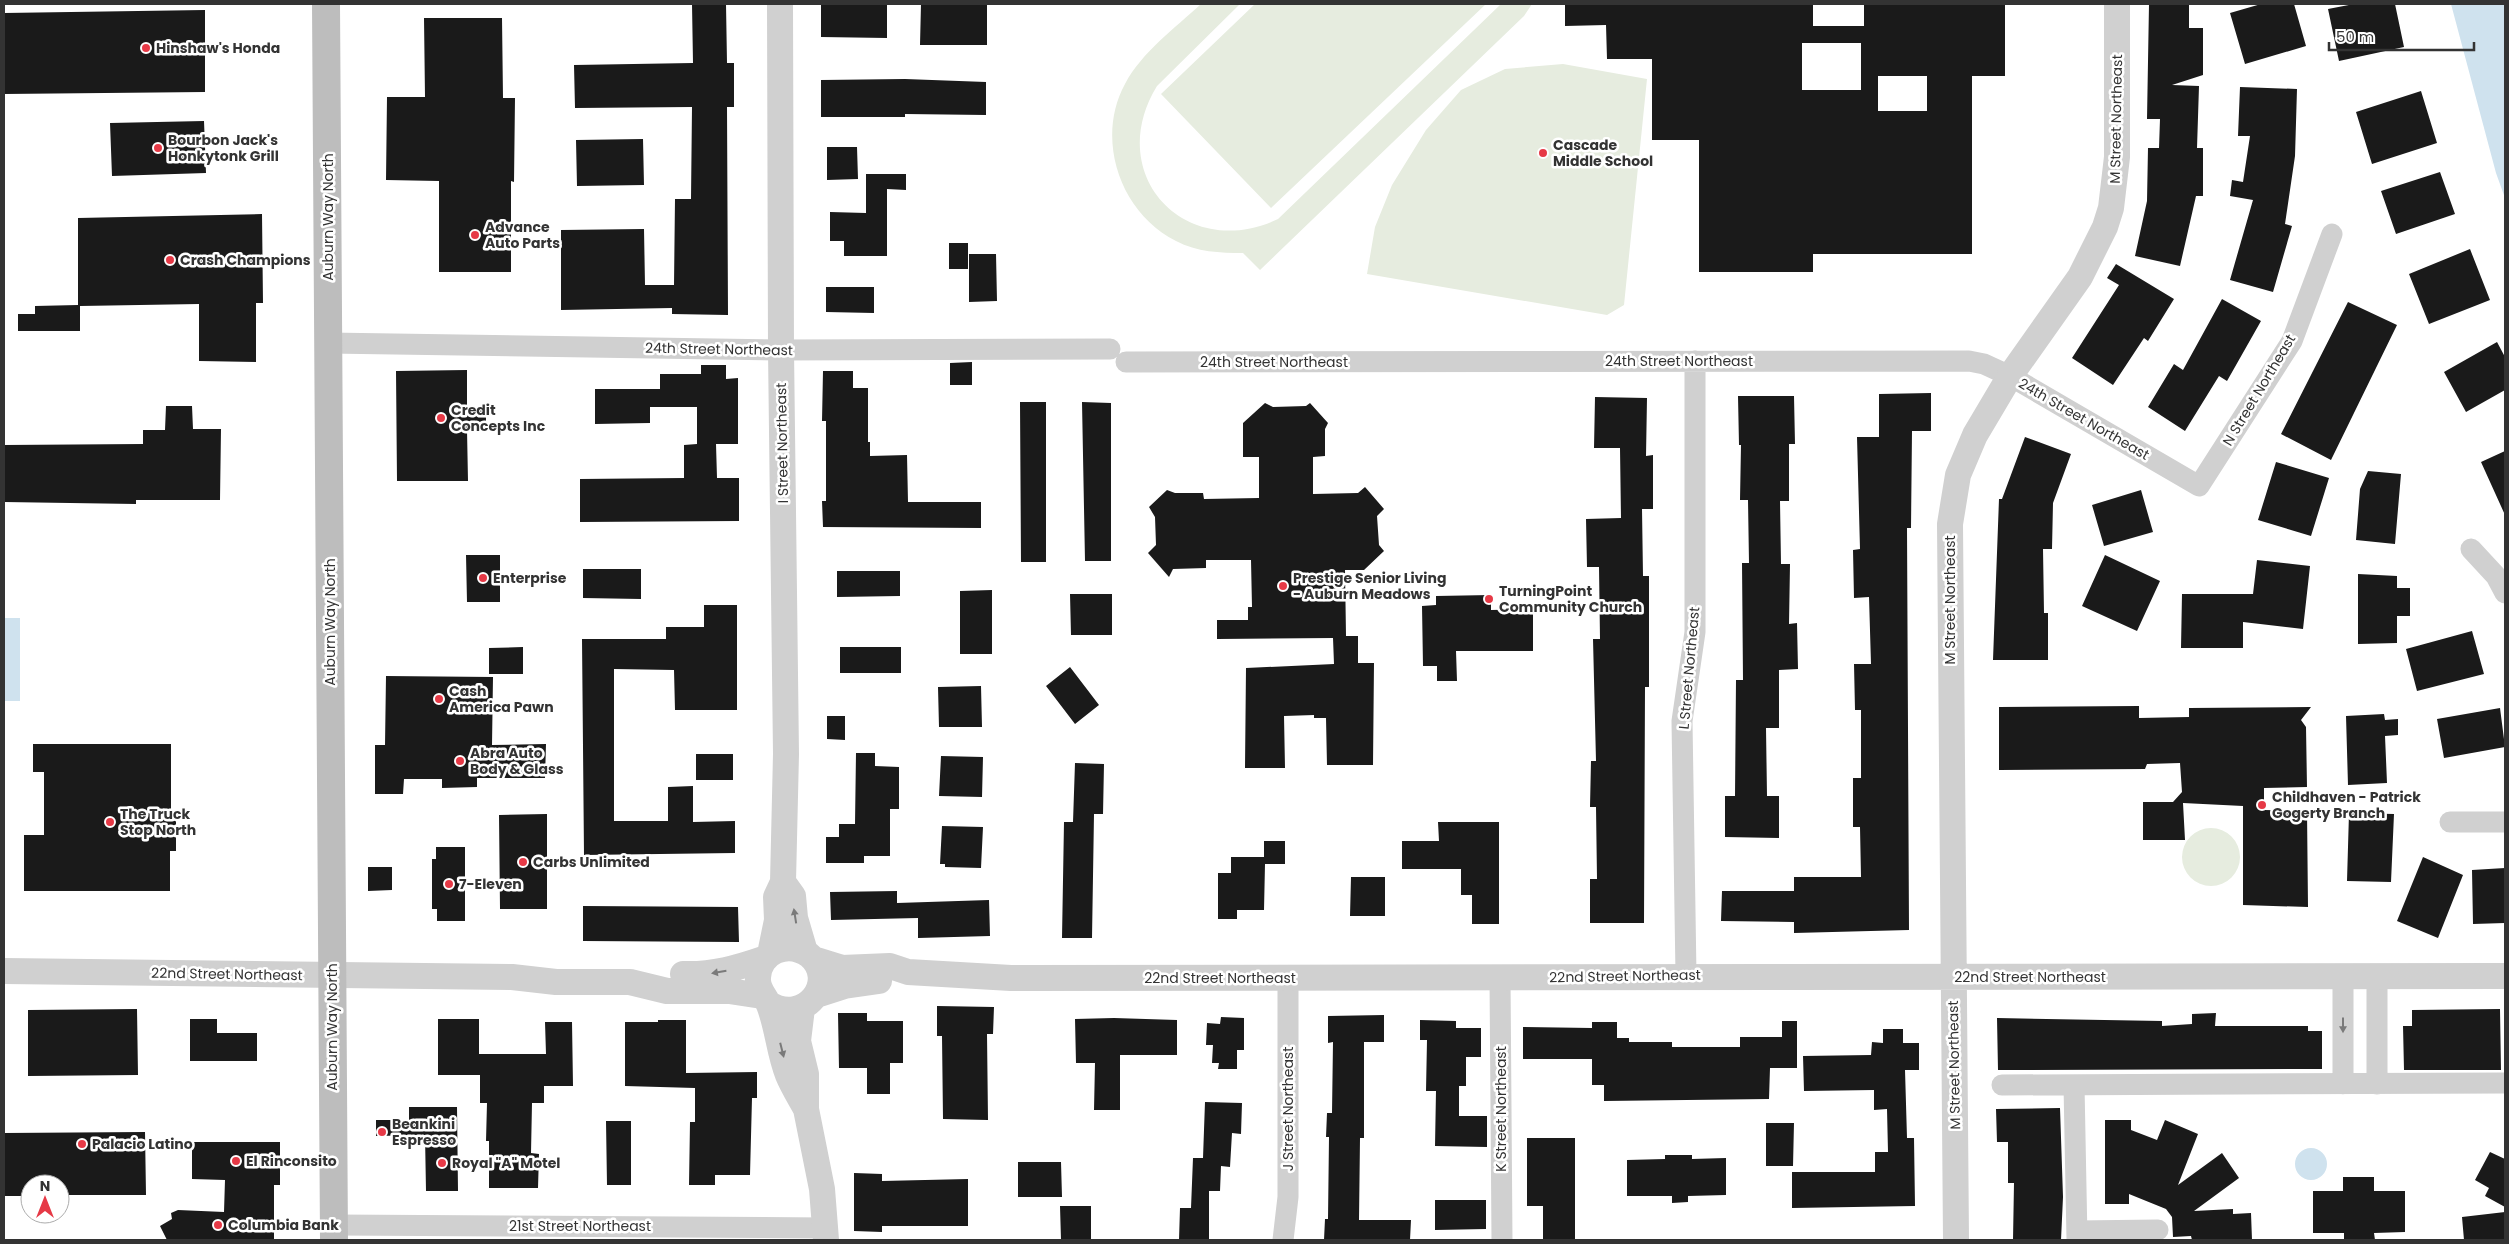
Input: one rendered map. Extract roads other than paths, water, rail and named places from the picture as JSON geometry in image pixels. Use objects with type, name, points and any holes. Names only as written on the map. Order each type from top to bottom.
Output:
[{"type":"main road","name":"Auburn Way North","points":[[326,4],[334,1233]]},
{"type":"street","name":"I Street Northeast","points":[[780,4],[781,350],[786,745],[783,882],[776,897],[777,920],[774,943],[758,976],[788,1075],[806,1109]]},
{"type":"street","name":"M Street Northeast","points":[[1956,1240],[1952,977],[1950,524],[1958,475],[1976,435],[2010,376],[2080,277],[2098,245],[2111,208],[2117,157],[2117,4]]},
{"type":"street","name":"N Street Northeast","points":[[2199,486],[2292,341],[2332,234]]},
{"type":"street","name":"24th Street Northeast","points":[[328,343],[1118,356],[1695,361],[1969,361],[1984,364],[2010,376],[2199,486]]},
{"type":"street","name":"L Street Northeast","points":[[1686,975],[1682,721],[1695,632],[1695,361]]},
{"type":"street","points":[[2471,549],[2496,576],[2505,593]]},
{"type":"street","points":[[2450,822],[2505,822]]},
{"type":"street","name":"I Street Northeast","points":[[783,882],[793,896],[796,918],[809,956],[820,977],[809,1002],[798,1041],[806,1074],[806,1109],[822,1189],[826,1234]]},
{"type":"street","points":[[768,956],[787,948],[809,956]]},
{"type":"street","name":"22nd Street Northeast","points":[[4,971],[512,977],[556,982],[630,982],[668,974],[705,975],[768,956]]},
{"type":"street","name":"22nd Street Northeast","points":[[809,956],[842,968],[890,966],[908,972],[1011,978],[1686,975],[1952,977],[2505,976]]},
{"type":"street","name":"22nd Street Northeast","points":[[809,1002],[844,986],[890,981],[908,972]]},
{"type":"street","points":[[2342,976],[2343,1084]]},
{"type":"street","points":[[2377,976],[2377,1084]]},
{"type":"street","name":"J Street Northeast","points":[[1283,1240],[1288,1197],[1288,977]]},
{"type":"street","name":"K Street Northeast","points":[[1500,977],[1502,1240]]},
{"type":"street","name":"22nd Street Northeast","points":[[630,982],[667,991],[729,991],[765,999]]},
{"type":"street","points":[[765,999],[784,1010],[809,1002]]},
{"type":"street","points":[[2002,1085],[2505,1083]]},
{"type":"street","points":[[2074,1085],[2077,1236],[2158,1230]]},
{"type":"street","name":"21st Street Northeast","points":[[334,1233],[826,1234]]},
{"type":"water","points":[[2451,4],[2505,4],[2505,198],[2496,173]]},
{"type":"water","points":[[4,618],[20,618],[20,701],[4,701]]},
{"type":"water","points":[[2311,1148],[2322,1153],[2327,1164],[2322,1175],[2311,1180],[2300,1175],[2295,1164],[2300,1153]]},
{"type":"place","name":"Hinshaw's Honda","points":[[146,48]]},
{"type":"place","name":"Bourbon Jack's Honkytonk Grill","points":[[158,148]]},
{"type":"place","name":"Cascade Middle School","points":[[1543,153]]},
{"type":"place","name":"Advance Auto Parts","points":[[475,235]]},
{"type":"place","name":"Crash Champions","points":[[170,260]]},
{"type":"place","name":"Credit Concepts Inc","points":[[441,418]]},
{"type":"place","name":"Enterprise","points":[[483,578]]},
{"type":"place","name":"Prestige Senior Living - Auburn Meadows","points":[[1283,586]]},
{"type":"place","name":"TurningPoint Community Church","points":[[1489,599]]},
{"type":"place","name":"Cash America Pawn","points":[[439,699]]},
{"type":"place","name":"Abra Auto Body & Glass","points":[[460,761]]},
{"type":"place","name":"Childhaven - Patrick Gogerty Branch","points":[[2262,805]]},
{"type":"place","name":"The Truck Stop North","points":[[110,822]]},
{"type":"place","name":"Carbs Unlimited","points":[[523,862]]},
{"type":"place","name":"7-Eleven","points":[[449,884]]},
{"type":"place","name":"Beankini Espresso","points":[[382,1132]]},
{"type":"place","name":"Palacio Latino","points":[[82,1144]]},
{"type":"place","name":"El Rinconsito","points":[[236,1161]]},
{"type":"place","name":"Royal \"A\" Motel","points":[[442,1163]]},
{"type":"place","name":"Columbia Bank","points":[[218,1225]]}]
